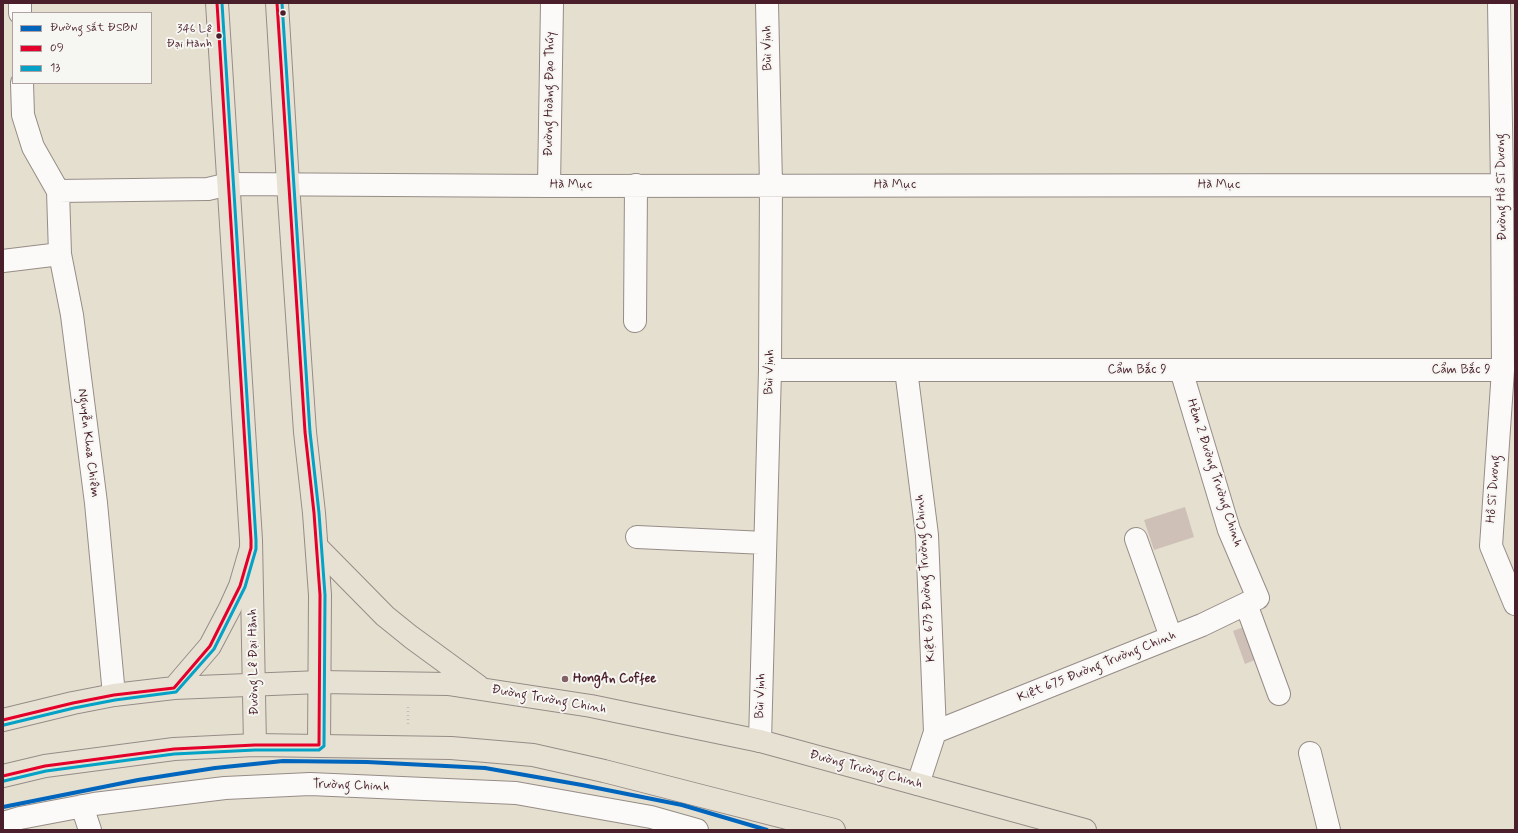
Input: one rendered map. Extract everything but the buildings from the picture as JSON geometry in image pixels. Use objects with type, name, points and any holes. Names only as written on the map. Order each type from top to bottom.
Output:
[{"type":"main road","name":"Đường Lê Đại Hành","points":[[217,3],[244,407],[251,548],[255,684],[255,745]]},
{"type":"main road","points":[[277,3],[305,432],[317,547],[320,595],[319,745]]},
{"type":"main road","points":[[317,547],[385,616],[480,688]]},
{"type":"main road","points":[[174,688],[210,646],[240,586],[251,548]]},
{"type":"main road","name":"Đường Trường Chinh","points":[[3,720],[73,703],[114,695],[174,688],[320,682],[409,682],[448,684],[591,706],[760,741],[1085,830]]},
{"type":"main road","points":[[3,776],[45,766],[174,749],[255,745],[451,748],[533,755],[604,770],[834,830]]},
{"type":"street","name":"Đường Hoàng Đạo Thúy","points":[[549,186],[552,3]]},
{"type":"street","name":"Bùi Vịnh","points":[[760,741],[770,370],[771,185],[767,3]]},
{"type":"street","name":"Đường Hồ Sĩ Dương","points":[[1498,3],[1508,82],[1502,185],[1503,370]]},
{"type":"street","points":[[22,84],[23,114],[33,147],[58,191]]},
{"type":"street","name":"Hà Mục","points":[[58,191],[208,189],[229,184],[549,186],[1502,185]]},
{"type":"street","points":[[635,321],[636,185]]},
{"type":"street","name":"Nguyễn Khoa Chiêm","points":[[58,191],[60,254],[72,315],[96,503],[114,695]]},
{"type":"street","points":[[3,261],[60,254]]},
{"type":"street","name":"Cẩm Bắc 9","points":[[770,370],[1503,370]]},
{"type":"street","name":"Kiệt 673 Đường Trường Chinh","points":[[906,370],[927,535],[935,732],[918,784]]},
{"type":"street","name":"Hẻm 2 Đường Trường Chinh","points":[[1181,370],[1252,601],[1278,694]]},
{"type":"street","name":"Hồ Sĩ Dương","points":[[1503,370],[1491,546],[1515,604]]},
{"type":"street","points":[[637,537],[765,543]]},
{"type":"street","points":[[1136,539],[1171,637]]},
{"type":"street","name":"Kiệt 675 Đường Trường Chinh","points":[[935,732],[1202,625],[1252,601]]},
{"type":"street","points":[[1310,753],[1329,830]]},
{"type":"street","name":"Trường Chinh","points":[[3,823],[20,818],[82,806],[225,788],[310,784],[516,793],[651,817],[697,830]]},
{"type":"street","points":[[82,806],[90,830]]},
{"type":"path","points":[[407,747],[409,682]]},
{"type":"rail line","name":"ĐSBN","points":[[3,807],[138,780],[215,768],[283,761],[367,762],[485,768],[682,805],[767,830]]},
{"type":"transit line","name":"09","points":[[3,720],[73,703],[114,695],[174,688],[210,646],[240,586],[251,548],[251,540],[217,3]]},
{"type":"transit line","name":"13","points":[[4,725],[74,708],[115,700],[176,692],[214,649],[245,587],[256,549],[256,540],[222,3]]},
{"type":"transit line","name":"09","points":[[3,776],[45,766],[174,749],[255,745],[319,745],[320,595],[314,513],[305,432],[277,3]]},
{"type":"transit line","name":"13","points":[[4,781],[46,771],[174,754],[255,750],[319,750],[324,746],[325,595],[319,513],[310,432],[282,3]]},
{"type":"place","name":"346 Lê Đại Hành","points":[[219,36]]},
{"type":"place","name":"HongAn Coffee","points":[[565,679]]}]
